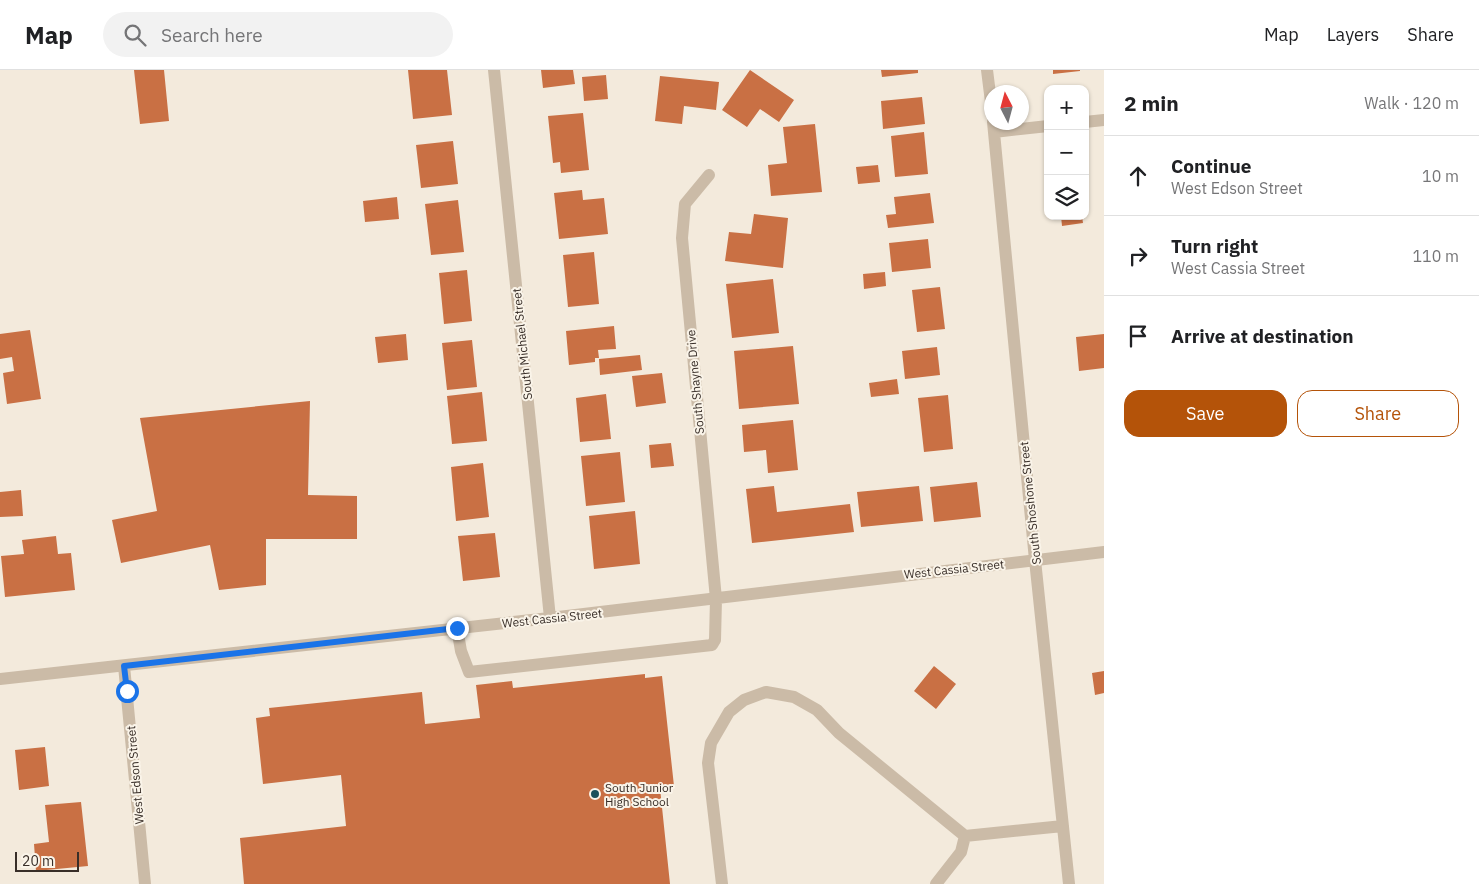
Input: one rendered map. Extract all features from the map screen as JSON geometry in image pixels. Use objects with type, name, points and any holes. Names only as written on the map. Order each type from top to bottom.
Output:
[{"type":"street","name":"South Michael Street","points":[[494,70],[550,618]]},
{"type":"street","points":[[987,70],[989,85]]},
{"type":"street","points":[[1089,122],[1104,120]]},
{"type":"street","points":[[1029,126],[1044,126]]},
{"type":"street","name":"South Shoshone Street","points":[[993,130],[1069,884]]},
{"type":"street","name":"South Shayne Drive","points":[[457,628],[460,651],[469,672],[712,646],[715,640],[716,599],[682,238],[685,204],[709,175]]},
{"type":"street","name":"West Cassia Street","points":[[0,679],[716,599],[854,580],[1104,552]]},
{"type":"street","name":"West Edson Street","points":[[124,666],[145,884]]},
{"type":"street","points":[[722,884],[708,763],[711,742],[729,712],[744,700],[766,692],[794,697],[818,710],[840,733],[965,836],[1062,826]]},
{"type":"street","points":[[936,884],[961,852],[965,836]]},
{"type":"building","points":[[134,70],[164,70],[169,121],[140,124]]},
{"type":"building","points":[[408,70],[447,70],[452,115],[413,119]]},
{"type":"building","points":[[541,70],[573,70],[575,84],[543,88]]},
{"type":"building","points":[[750,70],[794,100],[779,122],[760,109],[747,127],[722,110]]},
{"type":"building","points":[[881,70],[918,70],[918,73],[882,77]]},
{"type":"building","points":[[1053,70],[1080,70],[1080,71],[1053,74]]},
{"type":"building","points":[[606,75],[608,99],[584,101],[582,77]]},
{"type":"building","points":[[660,76],[719,82],[716,110],[684,106],[682,124],[655,121]]},
{"type":"building","points":[[922,97],[925,124],[883,129],[881,101]]},
{"type":"building","points":[[583,113],[589,170],[561,173],[560,162],[553,163],[548,116]]},
{"type":"building","points":[[815,124],[822,192],[771,196],[768,165],[787,163],[783,127]]},
{"type":"building","points":[[924,132],[928,174],[895,177],[891,136]]},
{"type":"building","points":[[453,141],[458,184],[421,188],[416,145]]},
{"type":"building","points":[[878,165],[880,182],[858,184],[856,167]]},
{"type":"building","points":[[582,190],[583,200],[604,198],[608,234],[559,239],[554,193]]},
{"type":"building","points":[[930,193],[934,223],[888,228],[886,215],[896,214],[894,197]]},
{"type":"building","points":[[397,197],[399,219],[365,222],[363,201]]},
{"type":"building","points":[[458,200],[464,252],[431,255],[425,204]]},
{"type":"building","points":[[754,214],[788,218],[783,268],[725,261],[729,232],[751,234]]},
{"type":"building","points":[[1061,220],[1083,220],[1083,223],[1062,226]]},
{"type":"building","points":[[928,239],[931,268],[892,272],[889,243]]},
{"type":"building","points":[[594,252],[599,304],[568,307],[563,255]]},
{"type":"building","points":[[467,270],[472,321],[444,324],[439,273]]},
{"type":"building","points":[[885,272],[886,286],[864,289],[863,274]]},
{"type":"building","points":[[773,279],[779,333],[732,338],[726,284]]},
{"type":"building","points":[[940,287],[945,329],[917,332],[912,290]]},
{"type":"building","points":[[614,326],[616,349],[598,350],[599,358],[595,358],[595,362],[569,365],[566,331]]},
{"type":"building","points":[[30,330],[41,399],[7,404],[3,373],[14,371],[12,357],[0,359],[0,334]]},
{"type":"building","points":[[406,334],[408,360],[378,363],[375,337]]},
{"type":"building","points":[[1104,334],[1104,368],[1079,371],[1076,337]]},
{"type":"building","points":[[472,340],[477,387],[447,390],[442,343]]},
{"type":"building","points":[[793,346],[799,404],[739,409],[734,351]]},
{"type":"building","points":[[937,347],[940,375],[905,379],[902,351]]},
{"type":"building","points":[[640,355],[642,370],[600,375],[599,359]]},
{"type":"building","points":[[662,373],[666,403],[636,407],[632,376]]},
{"type":"building","points":[[897,379],[899,394],[871,397],[869,383]]},
{"type":"building","points":[[482,392],[487,441],[452,444],[447,396]]},
{"type":"building","points":[[606,394],[611,439],[580,442],[576,398]]},
{"type":"building","points":[[948,395],[953,449],[924,452],[918,398]]},
{"type":"building","points":[[310,401],[308,495],[357,496],[357,539],[266,539],[266,585],[219,590],[210,545],[121,563],[112,520],[157,511],[140,418]]},
{"type":"building","points":[[793,420],[798,470],[768,473],[766,450],[744,452],[742,425]]},
{"type":"building","points":[[671,443],[674,466],[651,468],[649,445]]},
{"type":"building","points":[[620,452],[625,502],[586,506],[581,456]]},
{"type":"building","points":[[483,463],[489,517],[456,521],[451,467]]},
{"type":"building","points":[[977,482],[981,517],[934,522],[930,487]]},
{"type":"building","points":[[774,486],[777,512],[850,504],[854,532],[752,543],[746,489]]},
{"type":"building","points":[[919,486],[923,521],[861,527],[857,492]]},
{"type":"building","points":[[21,490],[23,516],[0,517],[0,492]]},
{"type":"building","points":[[635,511],[640,564],[594,569],[589,516]]},
{"type":"building","points":[[495,533],[500,577],[463,581],[458,536]]},
{"type":"building","points":[[56,536],[58,554],[71,553],[75,590],[5,597],[1,556],[24,554],[22,540]]},
{"type":"building","points":[[934,666],[956,684],[936,709],[914,691]]},
{"type":"building","points":[[1104,671],[1104,693],[1095,695],[1092,673]]},
{"type":"building","points":[[645,674],[645,678],[662,676],[674,786],[660,788],[670,884],[244,884],[240,838],[346,826],[341,775],[263,784],[256,718],[270,716],[269,708],[422,692],[425,724],[480,718],[476,685],[512,681],[513,688]]},
{"type":"building","points":[[45,747],[49,786],[19,790],[15,750]]},
{"type":"building","points":[[81,802],[88,866],[36,871],[34,844],[49,842],[45,805]]},
{"type":"place","name":"South Junior High School","points":[[595,794]]},
{"type":"route","points":[[127,691],[124,666],[457,628]]}]
